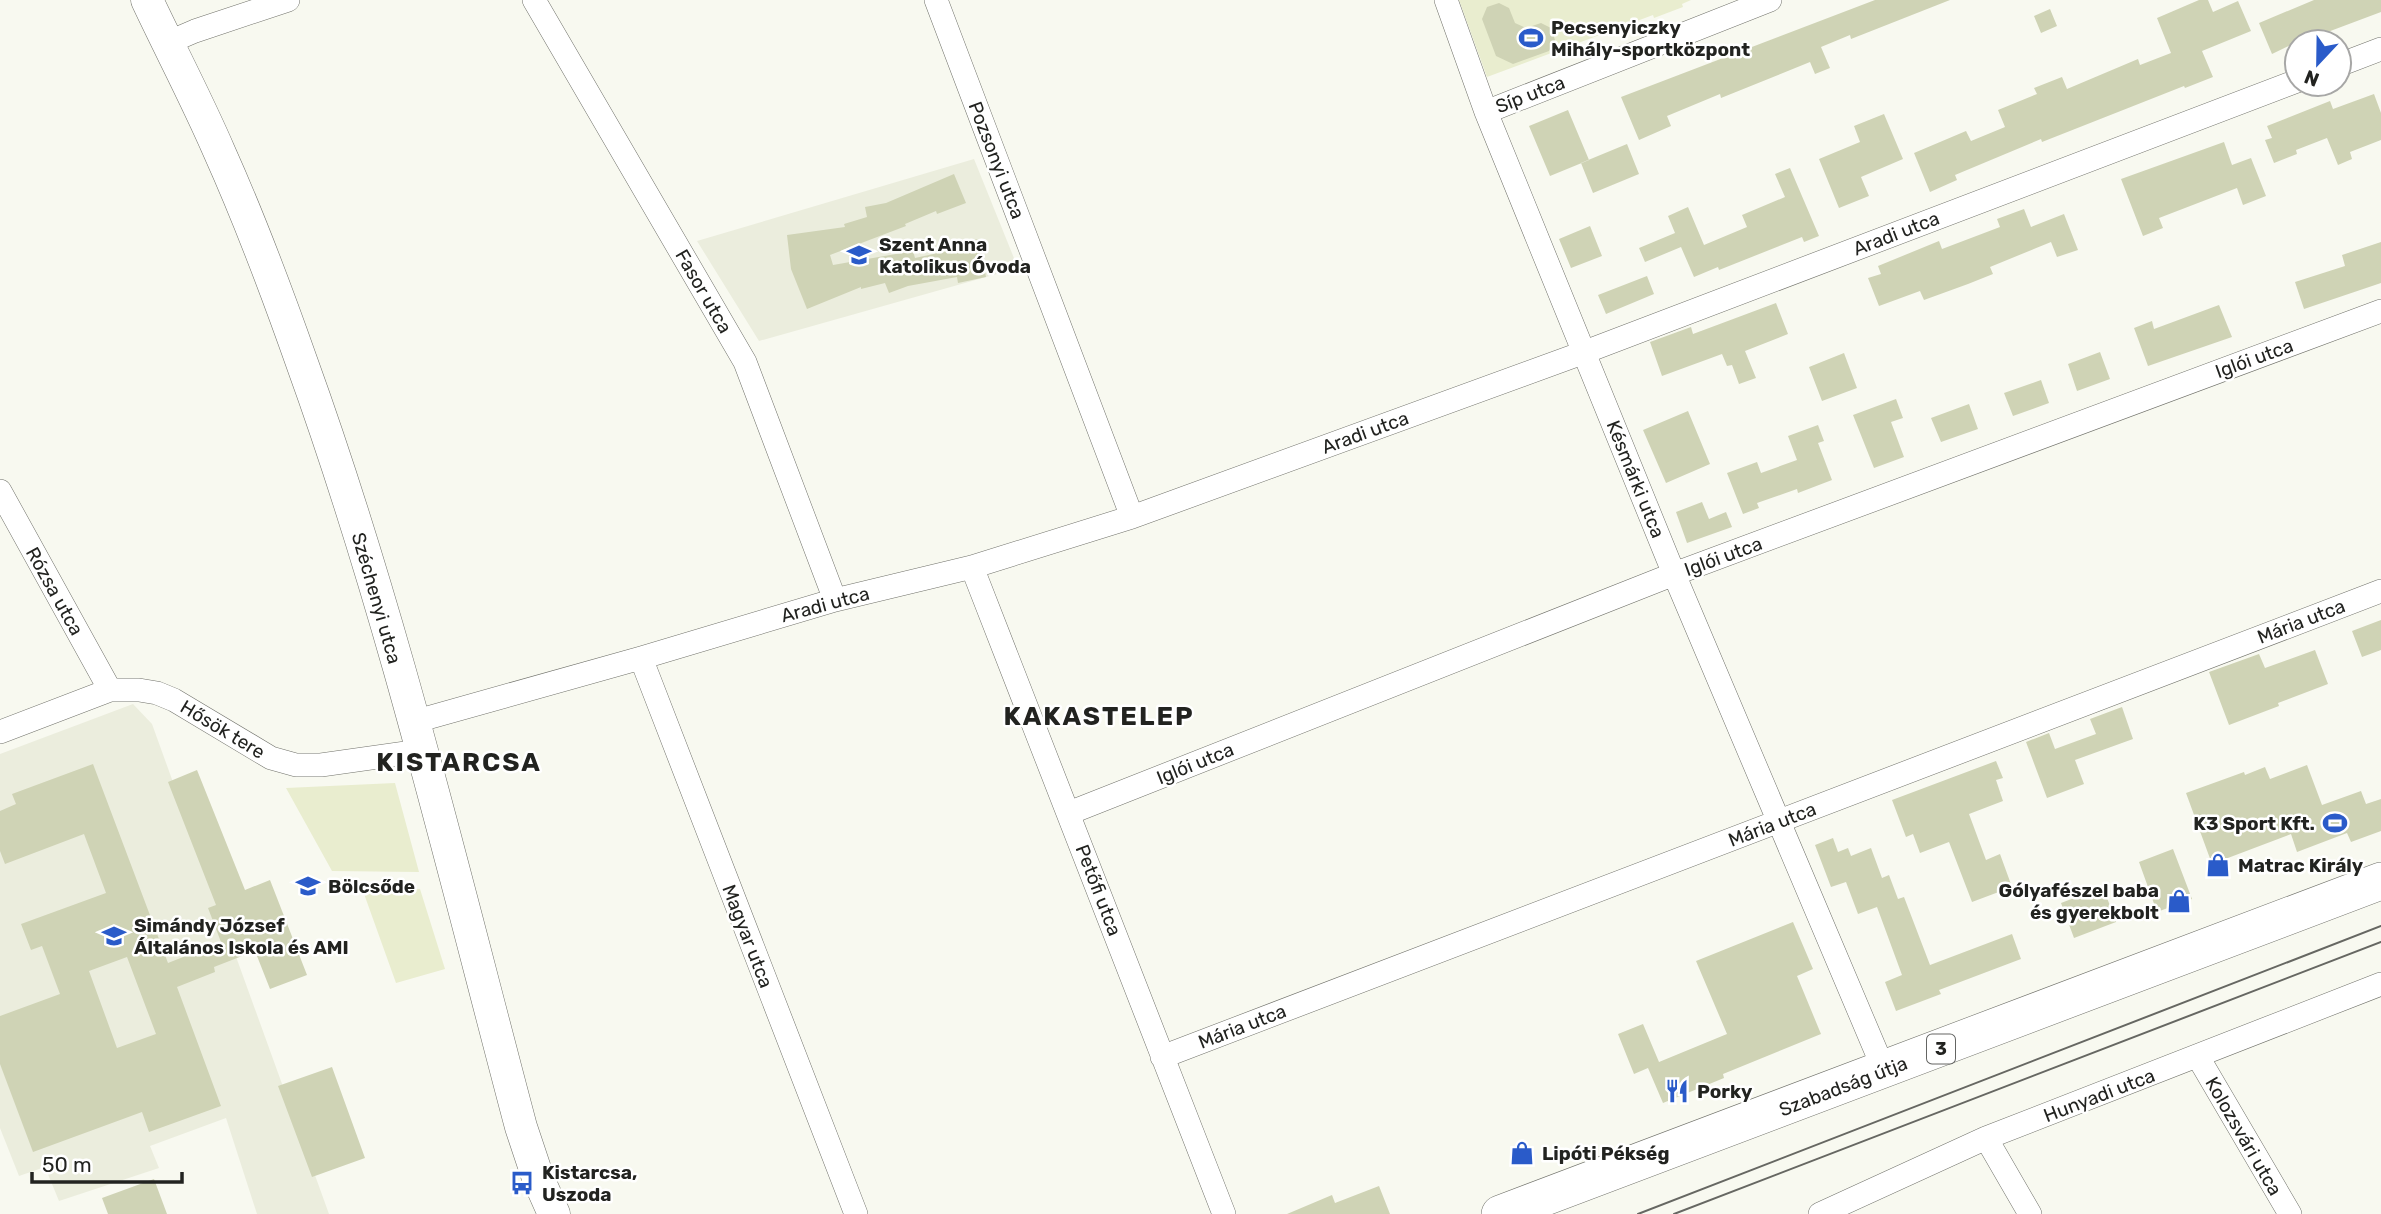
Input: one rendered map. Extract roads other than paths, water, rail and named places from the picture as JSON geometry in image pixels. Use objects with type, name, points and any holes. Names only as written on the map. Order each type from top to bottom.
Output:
[{"type":"main road","name":"Széchenyi utca","points":[[147,0],[218,149],[302,363],[363,545],[521,1127],[538,1178],[554,1214]]},
{"type":"main road","name":"Szabadság útja","points":[[1500,1214],[2381,881]]},
{"type":"street","points":[[167,43],[288,0]]},
{"type":"street","name":"Fasor utca","points":[[534,0],[745,362],[835,600]]},
{"type":"street","name":"Pozsonyi utca","points":[[936,0],[1132,517]]},
{"type":"street","name":"Késmárki utca","points":[[1446,0],[1486,112],[1674,574],[1884,1070]]},
{"type":"street","name":"Síp utca","points":[[1486,112],[1770,0]]},
{"type":"street","points":[[2353,60],[2381,49]]},
{"type":"street","name":"Aradi utca","points":[[416,736],[641,658],[835,600],[972,567],[1132,517],[1585,352],[2283,86]]},
{"type":"street","name":"Iglói utca","points":[[1069,813],[1674,574],[2381,311]]},
{"type":"street","name":"Rózsa utca","points":[[0,491],[110,690]]},
{"type":"street","name":"Petőfi utca","points":[[972,567],[1224,1214]]},
{"type":"street","name":"Mária utca","points":[[1162,1056],[2381,591]]},
{"type":"street","name":"Magyar utca","points":[[641,658],[856,1214]]},
{"type":"street","points":[[0,732],[110,690]]},
{"type":"street","name":"Hősök tere","points":[[110,690],[157,693],[174,700],[271,758],[296,765],[321,765],[416,736]]},
{"type":"street","name":"Hunyadi utca","points":[[1820,1214],[1986,1138],[2381,984]]},
{"type":"street","name":"Kolozsvári utca","points":[[2199,1057],[2290,1214]]},
{"type":"street","points":[[1986,1138],[2031,1214]]},
{"type":"tram line","points":[[1638,1214],[2381,926]]},
{"type":"tram line","points":[[1674,1214],[2381,942]]},
{"type":"place","name":"Pecsenyiczky Mihály-sportközpont","points":[[1531,38]]},
{"type":"place","name":"Szent Anna Katolikus Óvoda","points":[[859,255]]},
{"type":"place","name":"K3 Sport Kft.","points":[[2335,823]]},
{"type":"place","name":"Matrac Király","points":[[2218,865]]},
{"type":"place","name":"Bölcsőde","points":[[308,886]]},
{"type":"place","name":"Gólyafészel baba és gyerekbolt","points":[[2179,901]]},
{"type":"place","name":"Simándy József Általános Iskola és AMI","points":[[114,936]]},
{"type":"place","name":"Porky","points":[[1677,1091]]},
{"type":"place","name":"Lipóti Pékség","points":[[1522,1153]]},
{"type":"place","name":"Kistarcsa, Uszoda","points":[[522,1183]]},
{"type":"district","name":"KAKASTELEP","points":[[1099,716]]},
{"type":"district","name":"KISTARCSA","points":[[459,762]]}]
